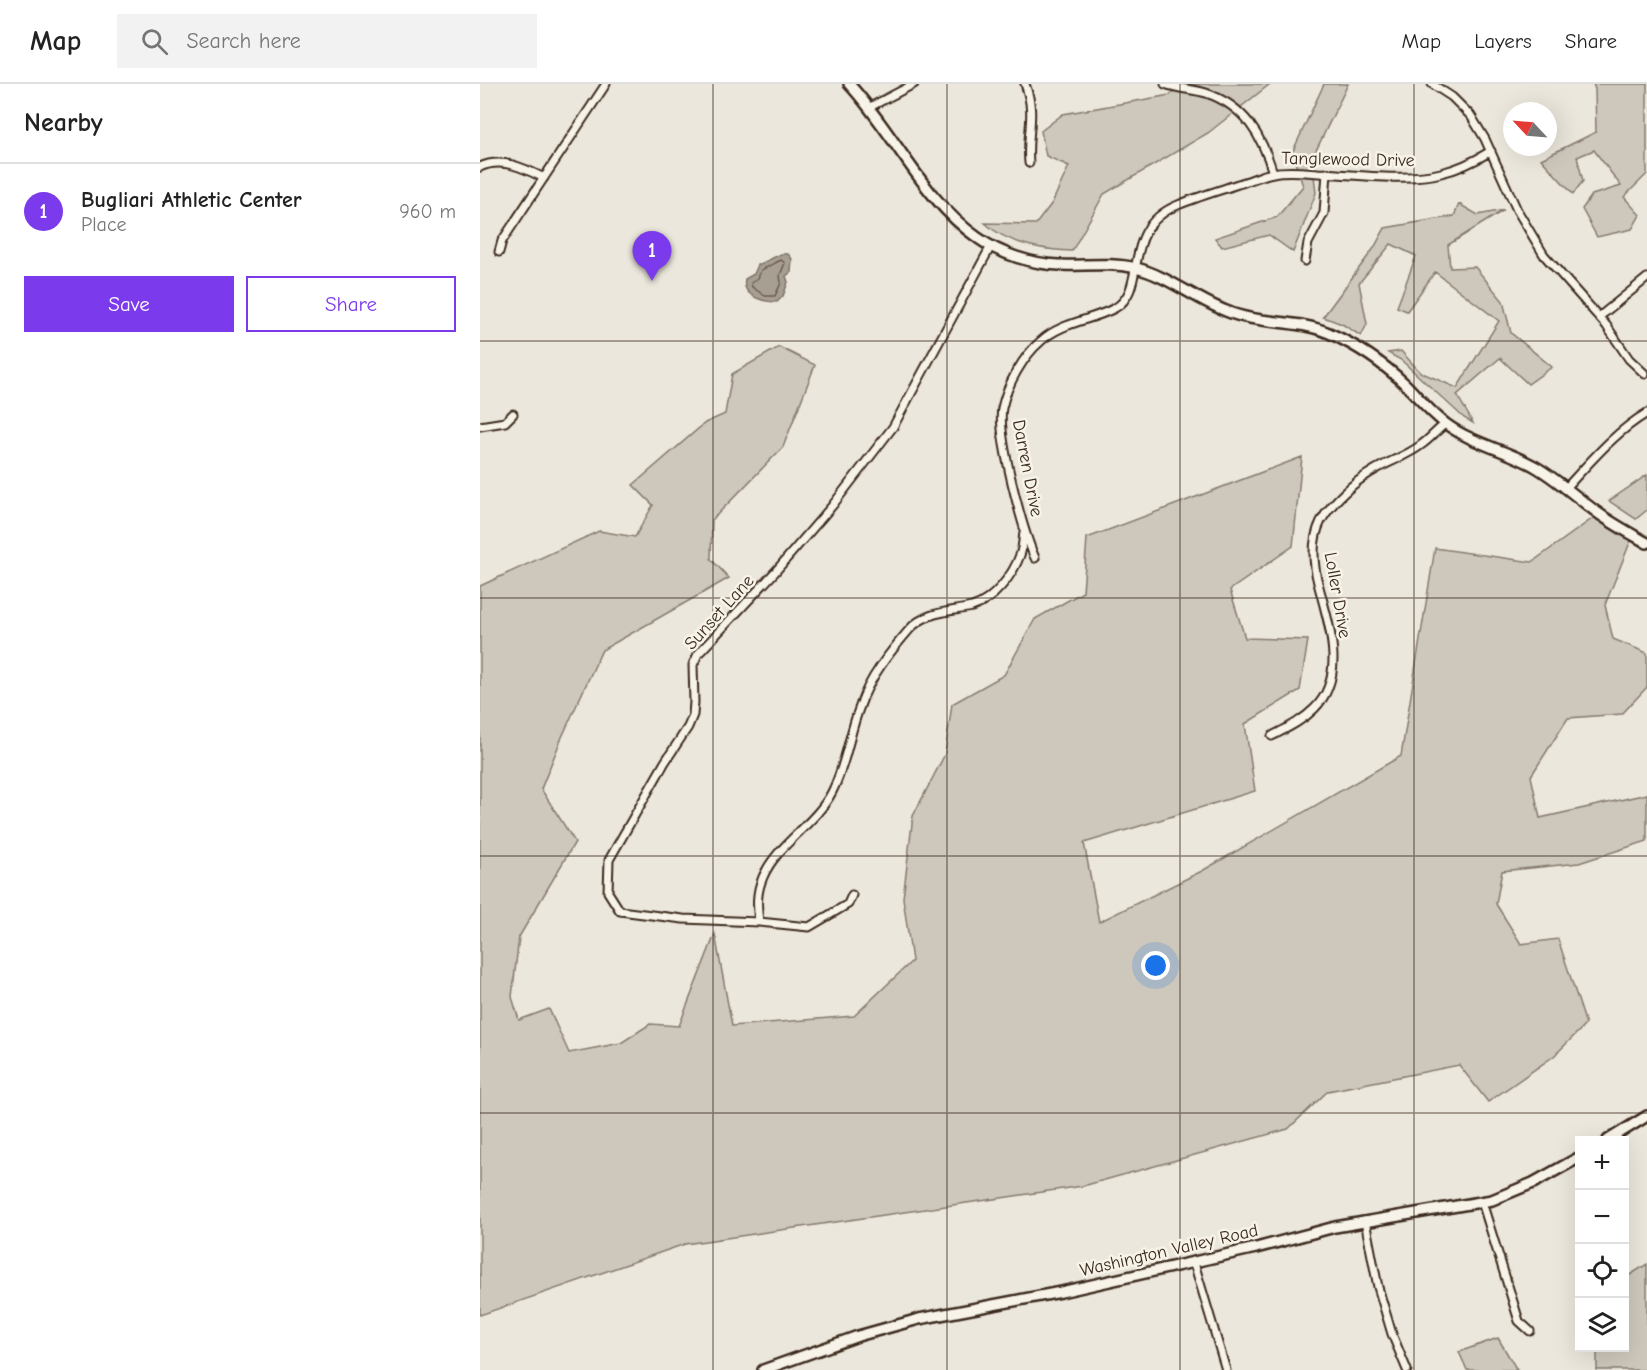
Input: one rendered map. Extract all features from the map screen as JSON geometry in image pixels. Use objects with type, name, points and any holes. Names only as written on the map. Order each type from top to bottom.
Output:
[{"type":"street","points":[[499,252],[502,242],[606,84]]},
{"type":"street","points":[[849,84],[870,107],[932,193],[976,237],[991,246],[1037,262],[1136,268],[1162,278],[1227,312],[1256,320],[1311,327],[1330,334],[1385,367],[1445,424],[1546,473],[1599,514],[1647,543]]},
{"type":"street","points":[[870,107],[914,84]]},
{"type":"street","points":[[1025,84],[1032,119],[1028,150],[1029,163]]},
{"type":"street","points":[[1165,84],[1208,94],[1238,110],[1246,117],[1260,138],[1273,173]]},
{"type":"street","points":[[1432,84],[1452,97],[1471,116],[1518,210],[1544,255],[1599,317],[1629,359],[1645,374]]},
{"type":"street","name":"Tanglewood Drive","points":[[1136,268],[1139,247],[1148,227],[1157,218],[1176,205],[1273,173],[1414,177],[1440,174],[1473,162],[1491,152]]},
{"type":"street","points":[[480,167],[488,163],[507,163],[522,167],[544,178]]},
{"type":"street","points":[[1305,261],[1308,243],[1324,213],[1327,173]]},
{"type":"street","name":"Sunset Lane","points":[[759,922],[682,919],[620,911],[608,892],[609,860],[665,762],[688,727],[693,715],[693,665],[698,654],[775,572],[832,506],[893,427],[991,246]]},
{"type":"street","name":"Darren Drive","points":[[1035,558],[1025,530],[1005,443],[1003,406],[1010,387],[1023,364],[1040,342],[1066,325],[1098,315],[1122,302],[1130,289],[1136,268]]},
{"type":"street","points":[[1599,317],[1647,278]]},
{"type":"street","points":[[1565,489],[1610,441],[1647,412]]},
{"type":"street","points":[[480,426],[505,422],[513,414]]},
{"type":"street","name":"Loller Drive","points":[[1272,736],[1303,718],[1316,707],[1325,694],[1331,678],[1333,663],[1330,629],[1314,569],[1313,555],[1315,537],[1321,521],[1334,504],[1372,471],[1403,457],[1445,424]]},
{"type":"street","points":[[852,895],[848,904],[809,927],[759,922],[756,895],[768,866],[831,795],[845,758],[860,705],[872,679],[910,628],[920,619],[928,615],[974,606],[992,595],[1004,582],[1020,555],[1025,530]]},
{"type":"street","points":[[1614,1136],[1647,1116]]},
{"type":"street","name":"Washington Valley Road","points":[[763,1370],[784,1367],[859,1336],[919,1319],[1061,1292],[1194,1263],[1365,1221],[1482,1202],[1533,1183],[1575,1160]]},
{"type":"street","points":[[1482,1202],[1519,1322],[1530,1331]]},
{"type":"street","points":[[1365,1221],[1378,1287],[1392,1334],[1407,1370]]},
{"type":"street","points":[[1194,1263],[1226,1370]]},
{"type":"shaded area","points":[[1181,84],[1270,84],[1208,133],[1104,194],[1072,251],[1049,249],[1014,241],[985,223],[1036,224],[1052,203],[1069,166],[1046,156],[1041,131],[1063,114],[1170,95]]},
{"type":"shaded area","points":[[1324,84],[1348,84],[1312,159],[1316,193],[1293,252],[1269,235],[1222,247],[1215,238],[1277,217],[1303,186],[1292,153]]},
{"type":"shaded area","points":[[1593,84],[1647,84],[1647,174],[1624,197],[1640,215],[1632,229],[1597,237],[1582,209],[1592,195],[1621,186],[1594,150],[1577,157],[1583,181],[1573,194],[1541,159],[1547,156],[1557,156],[1557,151],[1596,132]]},
{"type":"shaded area","points":[[1459,204],[1478,215],[1504,210],[1448,245],[1450,268],[1475,267],[1503,301],[1511,333],[1552,367],[1528,384],[1500,358],[1457,395],[1473,423],[1464,418],[1401,360],[1388,353],[1401,351],[1420,372],[1457,388],[1499,321],[1435,272],[1407,311],[1397,307],[1416,256],[1391,244],[1359,283],[1367,324],[1361,336],[1342,324],[1323,317],[1374,248],[1385,228],[1454,216]]},
{"type":"shaded area","points":[[779,347],[815,365],[783,447],[712,520],[711,559],[729,578],[602,650],[541,789],[575,842],[519,937],[512,997],[519,1020],[549,1009],[569,1053],[621,1043],[650,1024],[679,1026],[715,934],[732,1026],[854,1016],[912,961],[903,898],[913,816],[945,754],[952,704],[1004,675],[1035,619],[1083,592],[1087,538],[1302,457],[1293,546],[1230,590],[1245,638],[1308,640],[1300,690],[1245,724],[1255,791],[1084,843],[1099,922],[1202,871],[1401,756],[1435,548],[1532,562],[1599,514],[1633,535],[1605,605],[1613,639],[1647,653],[1647,687],[1622,714],[1568,718],[1531,776],[1540,818],[1647,794],[1647,841],[1579,863],[1502,871],[1496,904],[1521,944],[1558,939],[1586,1024],[1554,1056],[1488,1102],[1459,1065],[1328,1091],[1288,1129],[1083,1186],[685,1244],[480,1315],[480,586],[599,531],[635,537],[653,505],[633,485],[705,423],[725,414],[732,374]]},
{"type":"shaded area","points":[[1647,475],[1647,510],[1636,519],[1609,501]]},
{"type":"shaded area","points":[[1647,1264],[1647,1370],[1597,1370],[1597,1352],[1629,1352],[1629,1275]]},
{"type":"shaded area","points":[[1498,1338],[1517,1370],[1467,1370],[1459,1352]]},
{"type":"water","points":[[781,254],[788,254],[792,259],[791,272],[786,276],[788,282],[783,296],[777,302],[754,297],[746,290],[745,279],[754,274],[758,265]]},
{"type":"place","name":"Bugliari Athletic Center","points":[[652,281]]}]
